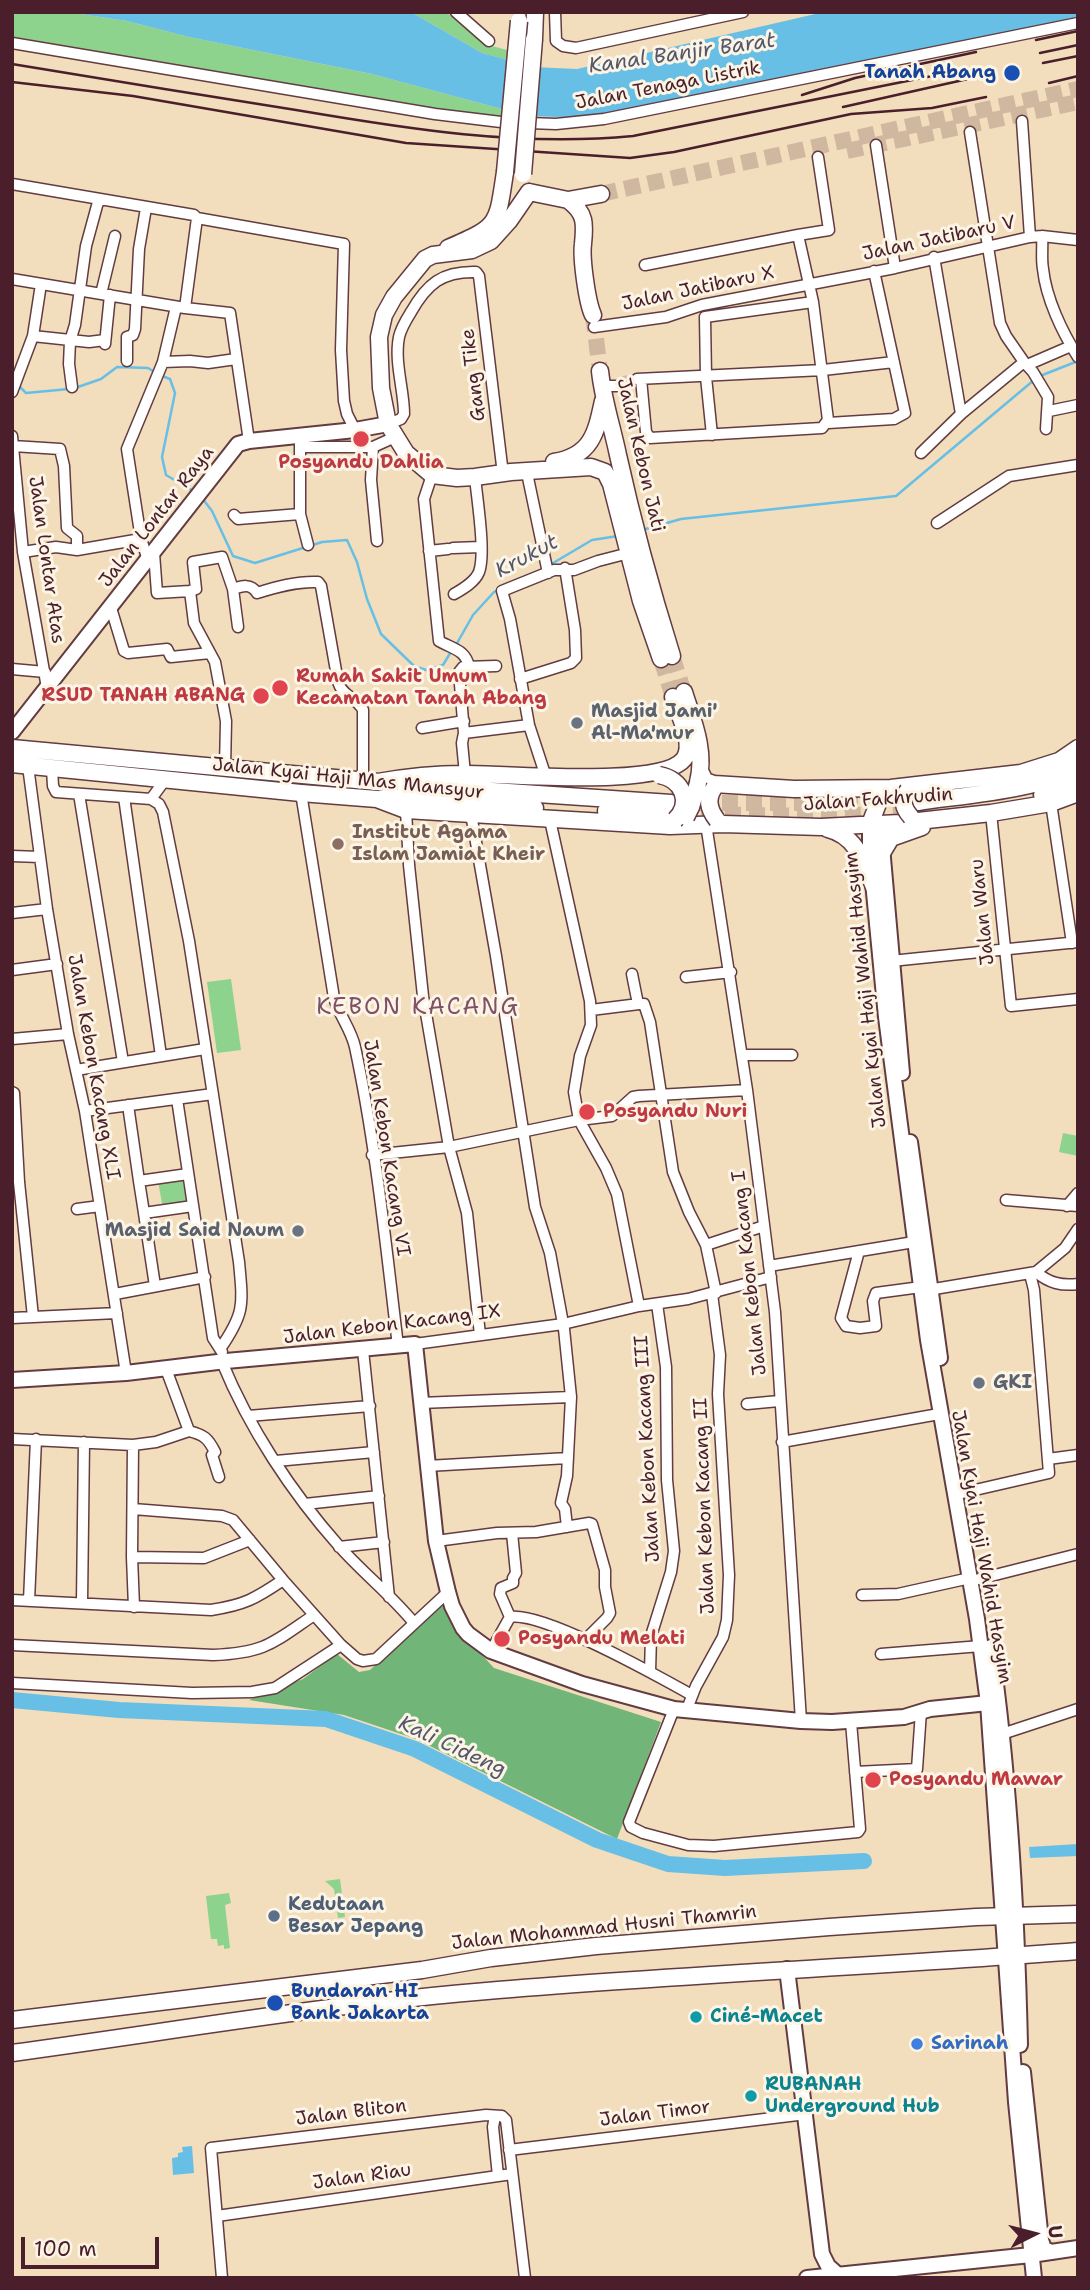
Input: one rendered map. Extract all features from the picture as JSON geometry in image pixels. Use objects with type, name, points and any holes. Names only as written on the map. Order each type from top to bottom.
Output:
[{"type":"main road","points":[[529,192],[523,174],[535,12]]},
{"type":"main road","points":[[514,473],[457,478],[432,475],[406,453],[391,431],[381,388],[379,337],[384,315],[394,297],[425,259],[483,233],[500,209],[519,17]]},
{"type":"main road","points":[[433,255],[472,250],[491,242],[529,192]]},
{"type":"main road","points":[[529,192],[568,200],[602,199],[590,211],[583,243],[588,304],[594,321]]},
{"type":"main road","points":[[568,200],[578,209],[585,230]]},
{"type":"main road","name":"Jalan Kebon Jati","points":[[514,473],[530,466],[563,460],[583,450],[594,434],[611,385],[633,551],[666,658]]},
{"type":"main road","points":[[249,441],[300,441],[355,430],[391,431]]},
{"type":"main road","name":"Jalan Lontar Raya","points":[[12,732],[238,444],[249,441]]},
{"type":"main road","name":"Jalan Kebon Jati","points":[[514,473],[580,467],[599,469],[609,476],[628,524]]},
{"type":"main road","points":[[655,774],[678,764],[686,755],[687,741],[678,695],[699,744],[699,778],[691,807],[675,818]]},
{"type":"main road","name":"Jalan Kyai Haji Mas Mansyur","points":[[12,748],[370,781],[465,774],[546,777],[655,774]]},
{"type":"main road","name":"Jalan Fakhrudin","points":[[370,781],[714,822],[821,827],[875,824],[911,802],[1027,772],[1059,761],[1078,748]]},
{"type":"main road","name":"Jalan Kyai Haji Mas Mansyur","points":[[20,765],[377,799],[406,810],[550,820],[675,818]]},
{"type":"main road","name":"Jalan Fakhrudin","points":[[911,802],[1037,784],[1078,765]]},
{"type":"main road","points":[[655,774],[672,778],[682,789],[682,811],[675,818]]},
{"type":"main road","name":"Jalan Fakhrudin","points":[[699,778],[717,786],[794,789],[911,802],[1047,795],[1078,779]]},
{"type":"main road","points":[[714,822],[709,798],[717,786]]},
{"type":"main road","name":"Jalan Fakhrudin","points":[[911,802],[939,818],[1051,803],[1078,793]]},
{"type":"main road","name":"Jalan Fakhrudin","points":[[377,799],[420,797],[675,818]]},
{"type":"main road","points":[[875,824],[878,801],[911,802]]},
{"type":"main road","points":[[882,853],[891,838],[931,824],[939,818]]},
{"type":"main road","name":"Jalan Kyai Haji Wahid Hasyim","points":[[875,824],[882,853],[924,1289]]},
{"type":"main road","name":"Jalan Kyai Haji Wahid Hasyim","points":[[875,824],[874,887],[886,1017],[914,1242],[962,1493],[1005,1839]]},
{"type":"main road","points":[[821,827],[845,835],[851,841],[874,887]]},
{"type":"main road","name":"Jalan Kyai Haji Wahid Hasyim","points":[[932,1339],[939,1414],[974,1578],[1002,1734],[1011,1956],[1034,2278]]},
{"type":"main road","points":[[415,1344],[436,1541],[448,1592],[452,1606],[468,1634],[491,1651],[582,1684],[801,1721],[851,1722],[904,1717],[921,1711],[988,1703]]},
{"type":"main road","name":"Jalan Kebon Kacang IX","points":[[12,1380],[126,1373],[223,1358],[363,1350],[415,1344]]},
{"type":"main road","name":"Jalan Mohammad Husni Thamrin","points":[[12,2020],[422,1970],[491,1958],[711,1935],[1078,1914]]},
{"type":"main road","points":[[12,2053],[448,1995],[787,1969],[1078,1951]]},
{"type":"main road","name":"Jalan Kyai Haji Wahid Hasyim","points":[[1011,1956],[1041,2241],[1044,2249],[1052,2252]]},
{"type":"main road","points":[[787,1969],[822,2254],[828,2266],[837,2274]]},
{"type":"main road","points":[[808,2278],[1078,2248]]},
{"type":"main road","points":[[808,2278],[816,2271],[822,2254]]},
{"type":"main road","points":[[878,2278],[896,2269]]},
{"type":"street","points":[[456,12],[489,41]]},
{"type":"street","points":[[555,12],[555,37],[559,44],[568,48],[743,12]]},
{"type":"street","name":"Jalan Tenaga Listrik","points":[[12,43],[435,114],[501,122],[556,124],[604,119],[1078,23]]},
{"type":"street","points":[[1022,121],[1030,237]]},
{"type":"street","points":[[970,132],[1000,323],[1048,397],[1046,429]]},
{"type":"street","points":[[876,145],[895,268]]},
{"type":"street","points":[[645,265],[829,230],[818,157]]},
{"type":"street","points":[[12,184],[344,244],[341,351],[346,415],[355,430]]},
{"type":"street","points":[[72,387],[70,341],[75,324],[86,246],[98,202],[102,200]]},
{"type":"street","points":[[127,360],[127,337],[133,335],[135,329],[139,249],[146,208]]},
{"type":"street","points":[[197,218],[180,307],[160,370],[127,449],[141,539],[151,556],[157,593],[196,589],[193,562],[221,556],[233,589],[238,627]]},
{"type":"street","points":[[798,235],[813,302],[828,423]]},
{"type":"street","points":[[33,336],[105,343],[106,295],[115,236]]},
{"type":"street","points":[[1042,236],[1043,269],[1051,296],[1078,357]]},
{"type":"street","name":"Jalan Jatibaru V","points":[[809,284],[895,268],[1030,237],[1078,240]]},
{"type":"street","points":[[934,257],[961,414]]},
{"type":"street","name":"Gang Tike","points":[[391,431],[404,414],[399,337],[413,309],[424,291],[442,277],[474,271],[478,274],[514,473],[547,569]]},
{"type":"street","points":[[874,271],[905,409],[902,416],[894,419],[828,423],[822,428],[648,438],[641,381],[823,370],[894,362]]},
{"type":"street","points":[[12,279],[230,313],[249,441]]},
{"type":"street","points":[[13,392],[33,336],[41,284]]},
{"type":"street","name":"Jalan Jatibaru X","points":[[594,321],[666,317],[702,305],[809,284]]},
{"type":"street","points":[[712,435],[706,377],[705,317],[813,302]]},
{"type":"street","points":[[921,453],[961,414],[1028,366],[1071,346]]},
{"type":"street","points":[[160,370],[190,360],[208,363],[236,359]]},
{"type":"street","points":[[1049,411],[1078,405]]},
{"type":"street","points":[[377,541],[371,480],[373,447],[391,431]]},
{"type":"street","name":"Jalan Lontar Atas","points":[[12,436],[23,552],[47,688]]},
{"type":"street","points":[[308,545],[300,514],[300,441],[373,447]]},
{"type":"street","points":[[13,446],[60,449],[64,466],[67,527],[77,536],[78,550]]},
{"type":"street","points":[[937,523],[1009,476],[1078,466]]},
{"type":"street","points":[[432,475],[424,499],[439,641],[462,652],[469,667]]},
{"type":"street","points":[[454,594],[471,582],[479,572],[481,547],[475,477]]},
{"type":"street","points":[[234,515],[238,519],[300,514]]},
{"type":"street","points":[[23,552],[56,547],[78,550],[141,539]]},
{"type":"street","points":[[429,551],[481,547]]},
{"type":"street","points":[[546,777],[529,726],[510,619],[502,591],[547,569],[574,570],[633,551]]},
{"type":"street","points":[[520,679],[571,663],[576,658],[575,630],[565,569]]},
{"type":"street","points":[[233,589],[249,586],[257,593],[279,586],[318,582],[323,592],[340,689],[359,703],[363,710],[370,781]]},
{"type":"street","points":[[190,591],[194,623],[215,662],[226,721],[225,768]]},
{"type":"street","points":[[111,608],[124,651],[167,649],[171,657],[210,653]]},
{"type":"street","points":[[465,774],[464,722],[458,672],[461,668],[496,666]]},
{"type":"street","points":[[12,669],[45,672]]},
{"type":"street","points":[[422,728],[464,722]]},
{"type":"street","points":[[464,733],[529,726]]},
{"type":"street","name":"Jalan Kebon Kacang XLI","points":[[20,765],[40,857],[68,1034],[85,1111],[126,1373]]},
{"type":"street","points":[[52,769],[56,792],[151,799],[159,804],[163,812],[189,941],[239,1262],[243,1303],[223,1358]]},
{"type":"street","points":[[151,799],[165,780]]},
{"type":"street","name":"Jalan Kebon Kacang VI","points":[[301,793],[334,998],[349,1028],[354,1046],[398,1346]]},
{"type":"street","points":[[79,794],[123,1062]]},
{"type":"street","points":[[124,797],[161,1056]]},
{"type":"street","points":[[891,961],[1075,942],[1051,803]]},
{"type":"street","points":[[406,810],[416,946],[449,1147],[467,1213],[480,1335]]},
{"type":"street","name":"Jalan Waru","points":[[990,813],[1011,1006],[1078,999]]},
{"type":"street","points":[[471,814],[535,1206],[547,1240],[563,1324],[571,1397],[567,1476],[561,1503],[565,1509],[567,1527]]},
{"type":"street","points":[[550,820],[591,1010],[591,1025],[575,1079],[574,1092],[579,1120],[613,1180],[639,1306]]},
{"type":"street","name":"Jalan Kebon Kacang I","points":[[714,822],[771,1278],[801,1721]]},
{"type":"street","points":[[12,856],[40,857]]},
{"type":"street","points":[[12,913],[47,909]]},
{"type":"street","points":[[12,970],[57,964]]},
{"type":"street","points":[[687,977],[731,972]]},
{"type":"street","name":"Jalan Kebon Kacang II","points":[[632,974],[639,1004],[644,1004],[650,1022],[673,1172],[706,1245],[714,1293],[720,1355],[718,1394],[729,1574],[727,1620],[723,1637],[687,1700],[629,1822],[631,1827],[643,1833],[688,1844],[714,1846],[856,1833],[860,1829],[855,1772]]},
{"type":"street","points":[[591,1010],[639,1004]]},
{"type":"street","points":[[12,1039],[68,1034]]},
{"type":"street","points":[[76,1070],[205,1049]]},
{"type":"street","points":[[742,1055],[792,1055]]},
{"type":"street","points":[[372,1155],[449,1147],[579,1120],[612,1116],[633,1097],[747,1090]]},
{"type":"street","points":[[12,1092],[15,1093],[15,1170],[33,1317]]},
{"type":"street","points":[[85,1111],[214,1094]]},
{"type":"street","points":[[177,1100],[213,1338],[248,1416],[305,1504],[339,1547],[414,1623]]},
{"type":"street","points":[[128,1105],[155,1286]]},
{"type":"street","points":[[139,1181],[188,1174]]},
{"type":"street","points":[[1006,1200],[1072,1206],[1078,1193]]},
{"type":"street","points":[[77,1209],[100,1206]]},
{"type":"street","points":[[144,1213],[193,1206]]},
{"type":"street","points":[[706,1245],[764,1226]]},
{"type":"street","points":[[859,1251],[841,1318],[846,1326],[860,1328],[876,1326],[873,1301],[876,1293],[1033,1273],[1065,1248],[1078,1229]]},
{"type":"street","points":[[769,1266],[914,1242]]},
{"type":"street","points":[[1033,1273],[1057,1284],[1078,1284]]},
{"type":"street","points":[[962,1493],[1048,1475],[1033,1273]]},
{"type":"street","points":[[115,1294],[205,1277]]},
{"type":"street","name":"Jalan Kebon Kacang IX","points":[[415,1344],[563,1324],[639,1306],[714,1293],[771,1278]]},
{"type":"street","name":"Jalan Kebon Kacang III","points":[[650,1672],[651,1636],[671,1572],[674,1551],[667,1480],[666,1367],[657,1304]]},
{"type":"street","points":[[12,1318],[117,1313]]},
{"type":"street","points":[[363,1350],[389,1598]]},
{"type":"street","points":[[166,1368],[189,1431]]},
{"type":"street","points":[[420,1403],[571,1397]]},
{"type":"street","points":[[747,1404],[779,1401]]},
{"type":"street","points":[[248,1416],[370,1406]]},
{"type":"street","points":[[782,1442],[939,1414]]},
{"type":"street","points":[[12,1439],[133,1445],[156,1442],[189,1431],[209,1439],[215,1452],[212,1455],[219,1477]]},
{"type":"street","points":[[29,1601],[36,1439]]},
{"type":"street","points":[[82,1602],[84,1441]]},
{"type":"street","points":[[133,1445],[134,1607]]},
{"type":"street","points":[[276,1461],[374,1452]]},
{"type":"street","points":[[1048,1459],[1078,1455]]},
{"type":"street","points":[[427,1466],[568,1458]]},
{"type":"street","points":[[305,1504],[379,1496]]},
{"type":"street","points":[[133,1510],[222,1516],[237,1523],[283,1580],[341,1645],[357,1659],[371,1660],[448,1592]]},
{"type":"street","points":[[436,1541],[592,1524],[605,1570],[609,1616],[585,1640]]},
{"type":"street","points":[[510,1617],[500,1594],[502,1588],[513,1583],[516,1573],[512,1533]]},
{"type":"street","points":[[132,1558],[204,1559],[250,1540]]},
{"type":"street","points":[[339,1547],[384,1542]]},
{"type":"street","points":[[862,1595],[898,1594],[1078,1553]]},
{"type":"street","points":[[12,1600],[211,1610],[253,1601],[283,1580]]},
{"type":"street","points":[[12,1645],[214,1655],[243,1654],[272,1644],[314,1615]]},
{"type":"street","points":[[510,1617],[523,1617],[585,1640],[650,1672],[687,1700]]},
{"type":"street","points":[[491,1651],[510,1617]]},
{"type":"street","points":[[12,1683],[182,1693],[252,1692],[275,1688],[341,1645]]},
{"type":"street","points":[[881,1654],[981,1646]]},
{"type":"street","points":[[1002,1734],[1078,1709]]},
{"type":"street","points":[[851,1722],[855,1772],[918,1769],[921,1711]]},
{"type":"street","name":"Jalan Timor","points":[[509,2150],[806,2114]]},
{"type":"street","name":"Jalan Bliton","points":[[217,2216],[211,2148],[471,2115],[495,2116]]},
{"type":"street","points":[[498,2176],[494,2127],[495,2116],[502,2116],[506,2120],[525,2278]]},
{"type":"street","name":"Jalan Riau","points":[[217,2216],[512,2174]]},
{"type":"street","points":[[217,2216],[222,2278]]},
{"type":"green space","points":[[12,12],[67,12],[127,21],[189,37],[372,74],[528,116],[524,124],[12,44]]},
{"type":"green space","points":[[411,12],[446,12],[492,46],[511,51],[510,61],[482,53]]},
{"type":"green space","points":[[231,979],[241,1050],[217,1053],[207,982]]},
{"type":"green space","points":[[1063,1133],[1078,1136],[1078,1156],[1059,1152]]},
{"type":"green space","points":[[182,1177],[187,1204],[163,1209],[158,1181]]},
{"type":"green space","points":[[442,1602],[457,1628],[494,1668],[661,1722],[617,1839],[416,1739],[344,1715],[249,1700],[303,1679],[337,1654],[359,1672],[370,1670]]},
{"type":"green space","points":[[340,1879],[345,1917],[338,1918],[334,1889],[325,1881]]},
{"type":"green space","points":[[229,1893],[231,1903],[225,1905],[230,1948],[224,1949],[224,1945],[218,1946],[217,1939],[211,1939],[206,1896]]},
{"type":"water","name":"Kanal Banjir Barat","points":[[67,12],[411,12],[482,53],[533,67],[577,69],[824,12],[1078,12],[1078,17],[587,118],[528,116],[372,74],[189,37],[127,21]]},
{"type":"water","points":[[1078,1844],[1078,1856],[1030,1858],[1029,1847]]},
{"type":"water","points":[[192,2146],[194,2173],[173,2175],[172,2158],[183,2152],[182,2147]]},
{"type":"waterway","name":"Krukut","points":[[1040,376],[1078,361]]},
{"type":"waterway","name":"Krukut","points":[[75,388],[101,379],[117,367],[148,368],[156,373]]},
{"type":"waterway","name":"Krukut","points":[[162,376],[170,379],[175,393],[162,457],[166,475],[195,492]]},
{"type":"waterway","name":"Krukut","points":[[642,530],[681,519],[896,496],[1034,380]]},
{"type":"waterway","name":"Krukut","points":[[19,386],[26,393],[69,389]]},
{"type":"waterway","name":"Krukut","points":[[202,498],[212,511],[233,556],[255,563],[322,542],[347,540],[381,634],[414,666],[426,670],[443,665],[452,650]]},
{"type":"waterway","name":"Krukut","points":[[548,566],[592,540],[618,536]]},
{"type":"waterway","name":"Krukut","points":[[456,645],[473,615],[498,590]]},
{"type":"waterway","name":"Kali Cideng","points":[[12,1700],[119,1710],[326,1719],[415,1749],[597,1840],[668,1864],[725,1868],[864,1861]]},
{"type":"tunnel","points":[[601,194],[1078,89]]},
{"type":"tunnel","points":[[847,151],[1078,102]]},
{"type":"tunnel","points":[[593,315],[600,371]]},
{"type":"tunnel","points":[[623,381],[637,379]]},
{"type":"tunnel","points":[[672,656],[684,692]]},
{"type":"tunnel","points":[[661,659],[673,697]]},
{"type":"tunnel","points":[[698,803],[889,803]]},
{"type":"tunnel","points":[[677,814],[832,816],[919,812]]},
{"type":"railway","points":[[1036,40],[1078,31]]},
{"type":"railway","points":[[1040,53],[1078,45]]},
{"type":"railway","points":[[802,95],[855,78],[976,52]]},
{"type":"railway","points":[[1043,63],[1078,56]]},
{"type":"railway","points":[[12,64],[380,124],[506,138],[548,139],[633,136],[952,72]]},
{"type":"railway","points":[[843,107],[981,76]]},
{"type":"railway","points":[[1049,83],[1078,76]]},
{"type":"railway","points":[[12,82],[133,96],[406,143],[630,158],[674,152],[851,114],[932,108],[986,97]]},
{"type":"place","name":"Tanah Abang","points":[[1012,73]]},
{"type":"place","name":"Posyandu Dahlia","points":[[361,439]]},
{"type":"place","name":"Rumah Sakit Umum Kecamatan Tanah Abang","points":[[280,688]]},
{"type":"place","name":"RSUD TANAH ABANG","points":[[261,696]]},
{"type":"place","name":"Masjid Jami' Al-Ma'mur","points":[[577,723]]},
{"type":"place","name":"Institut Agama Islam Jamiat Kheir","points":[[338,844]]},
{"type":"place","name":"Posyandu Nuri","points":[[587,1112]]},
{"type":"place","name":"Masjid Said Naum","points":[[298,1231]]},
{"type":"place","name":"GKI","points":[[979,1383]]},
{"type":"place","name":"Posyandu Melati","points":[[502,1639]]},
{"type":"place","name":"Posyandu Mawar","points":[[873,1780]]},
{"type":"place","name":"Kedutaan Besar Jepang","points":[[274,1916]]},
{"type":"place","name":"Bundaran HI Bank Jakarta","points":[[275,2003]]},
{"type":"place","name":"Ciné-Macet","points":[[696,2017]]},
{"type":"place","name":"Sarinah","points":[[917,2044]]},
{"type":"place","name":"RUBANAH Underground Hub","points":[[751,2096]]},
{"type":"district","name":"KEBON KACANG","points":[[418,1008]]}]
